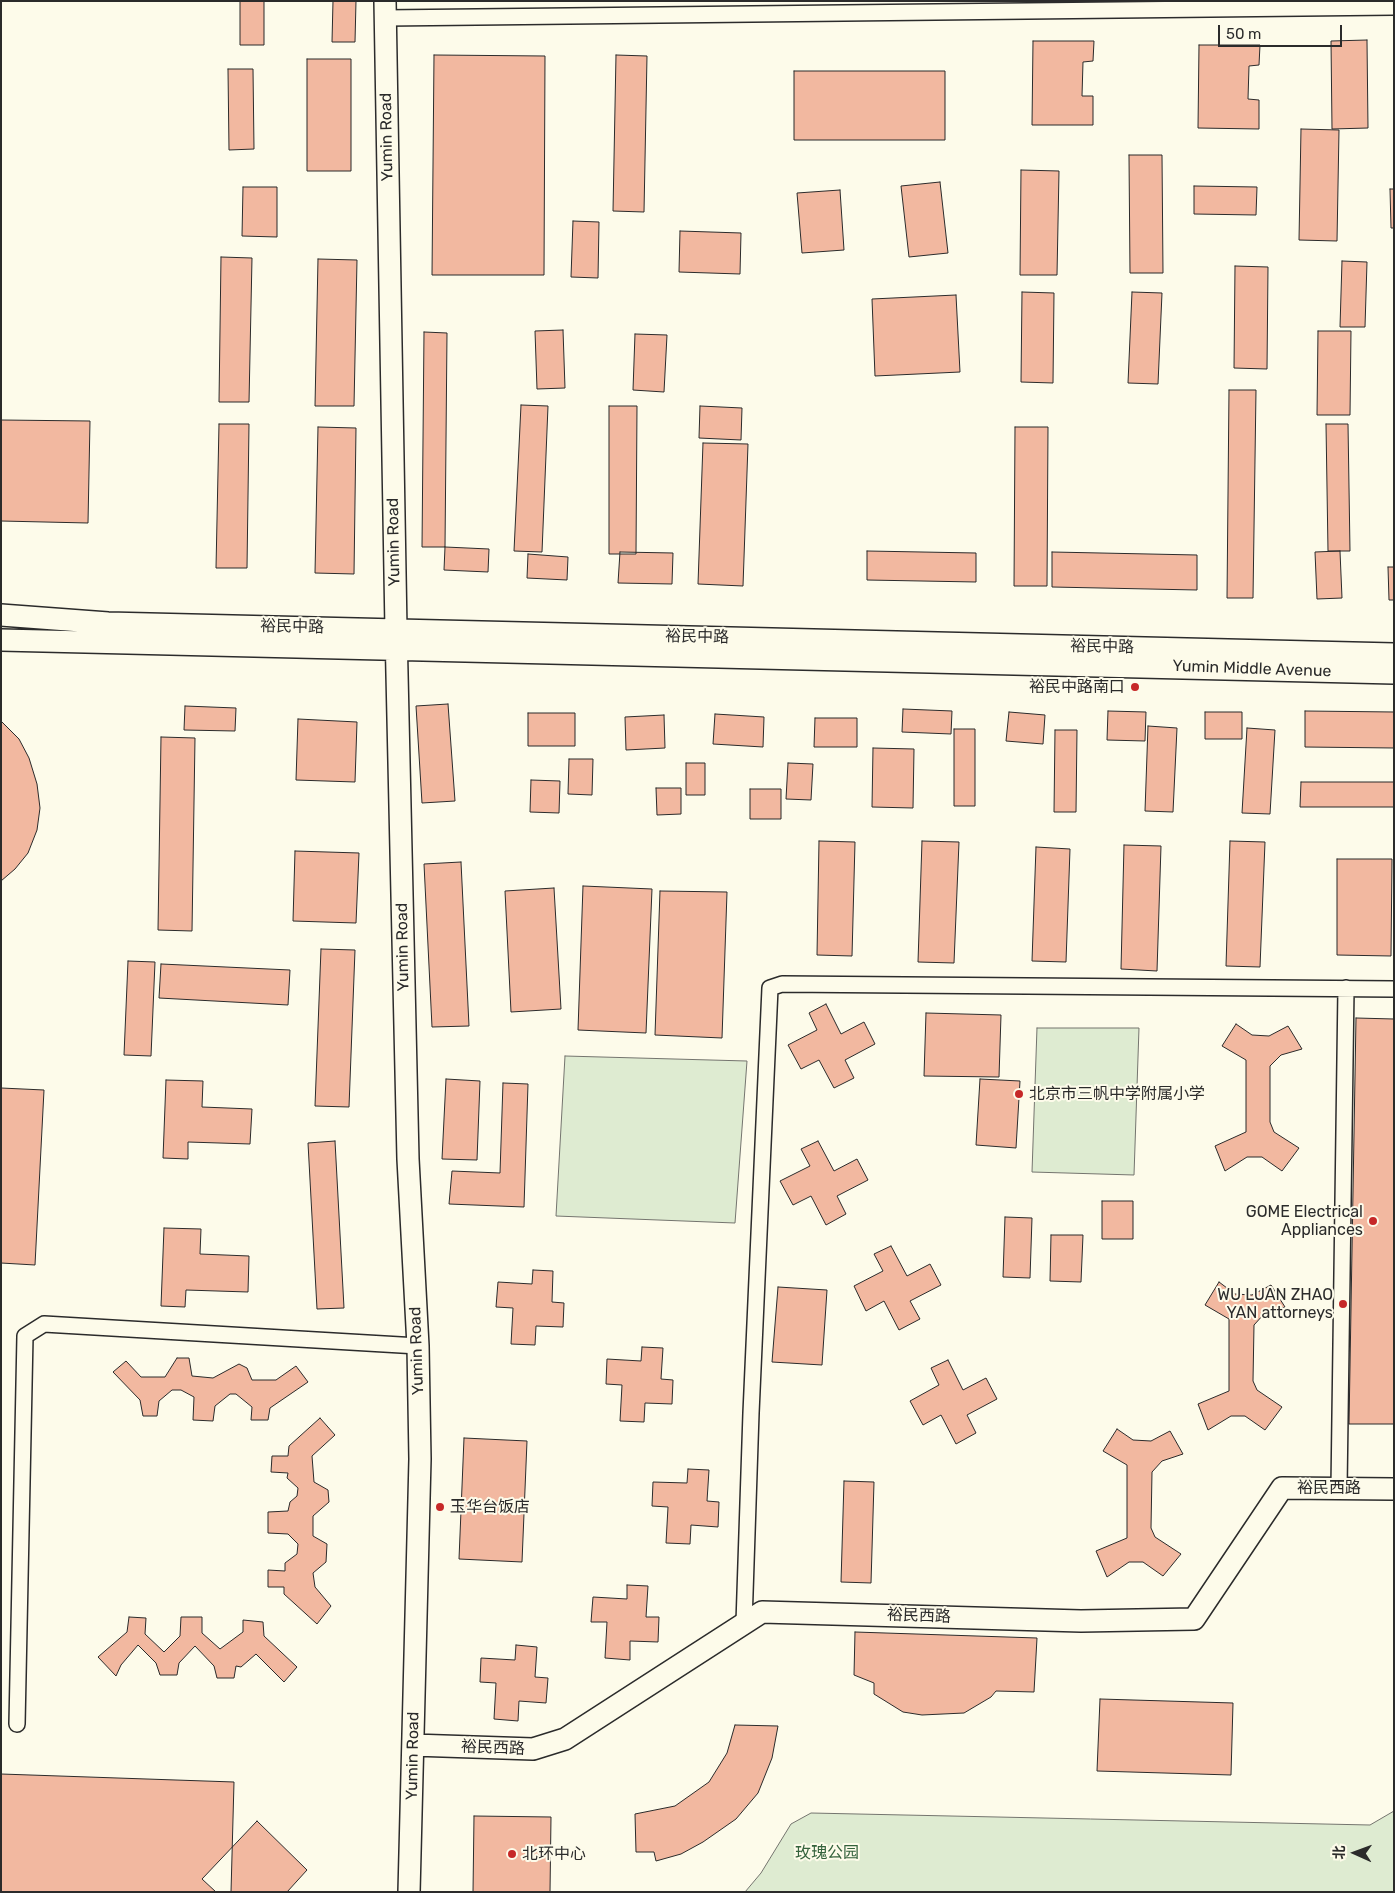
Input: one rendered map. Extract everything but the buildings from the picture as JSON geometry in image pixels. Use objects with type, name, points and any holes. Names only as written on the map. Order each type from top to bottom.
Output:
[{"type":"street","points":[[385,10],[1394,7]]},
{"type":"street","name":"Yumin Road","points":[[385,10],[396,639],[408,1159],[418,1346],[420,1459],[410,1892]]},
{"type":"street","name":"裕民中路","points":[[1,615],[396,639],[1394,673]]},
{"type":"street","name":"裕民中路","points":[[1,640],[396,639],[1394,654]]},
{"type":"street","points":[[744,1623],[751,1403],[770,988],[782,984],[1394,989]]},
{"type":"street","points":[[1339,1488],[1346,988]]},
{"type":"street","points":[[17,1724],[25,1336],[44,1324],[418,1346]]},
{"type":"street","name":"裕民西路","points":[[413,1745],[534,1749],[565,1739],[762,1612],[1081,1621],[1194,1619],[1282,1488],[1394,1489]]},
{"type":"green space","points":[[1037,1028],[1139,1028],[1134,1175],[1032,1172]]},
{"type":"green space","points":[[565,1056],[747,1061],[735,1223],[556,1216]]},
{"type":"green space","name":"玫瑰公园","points":[[1394,1811],[1394,1892],[745,1892],[761,1873],[791,1824],[811,1813],[1370,1825]]},
{"type":"place","name":"裕民中路南口","points":[[1135,687]]},
{"type":"place","name":"北京市三帆中学附属小学","points":[[1019,1094]]},
{"type":"place","name":"GOME Electrical Appliances","points":[[1373,1221]]},
{"type":"place","name":"WU LUAN ZHAO YAN attorneys","points":[[1343,1304]]},
{"type":"place","name":"玉华台饭店","points":[[440,1507]]},
{"type":"place","name":"北环中心","points":[[512,1854]]}]
